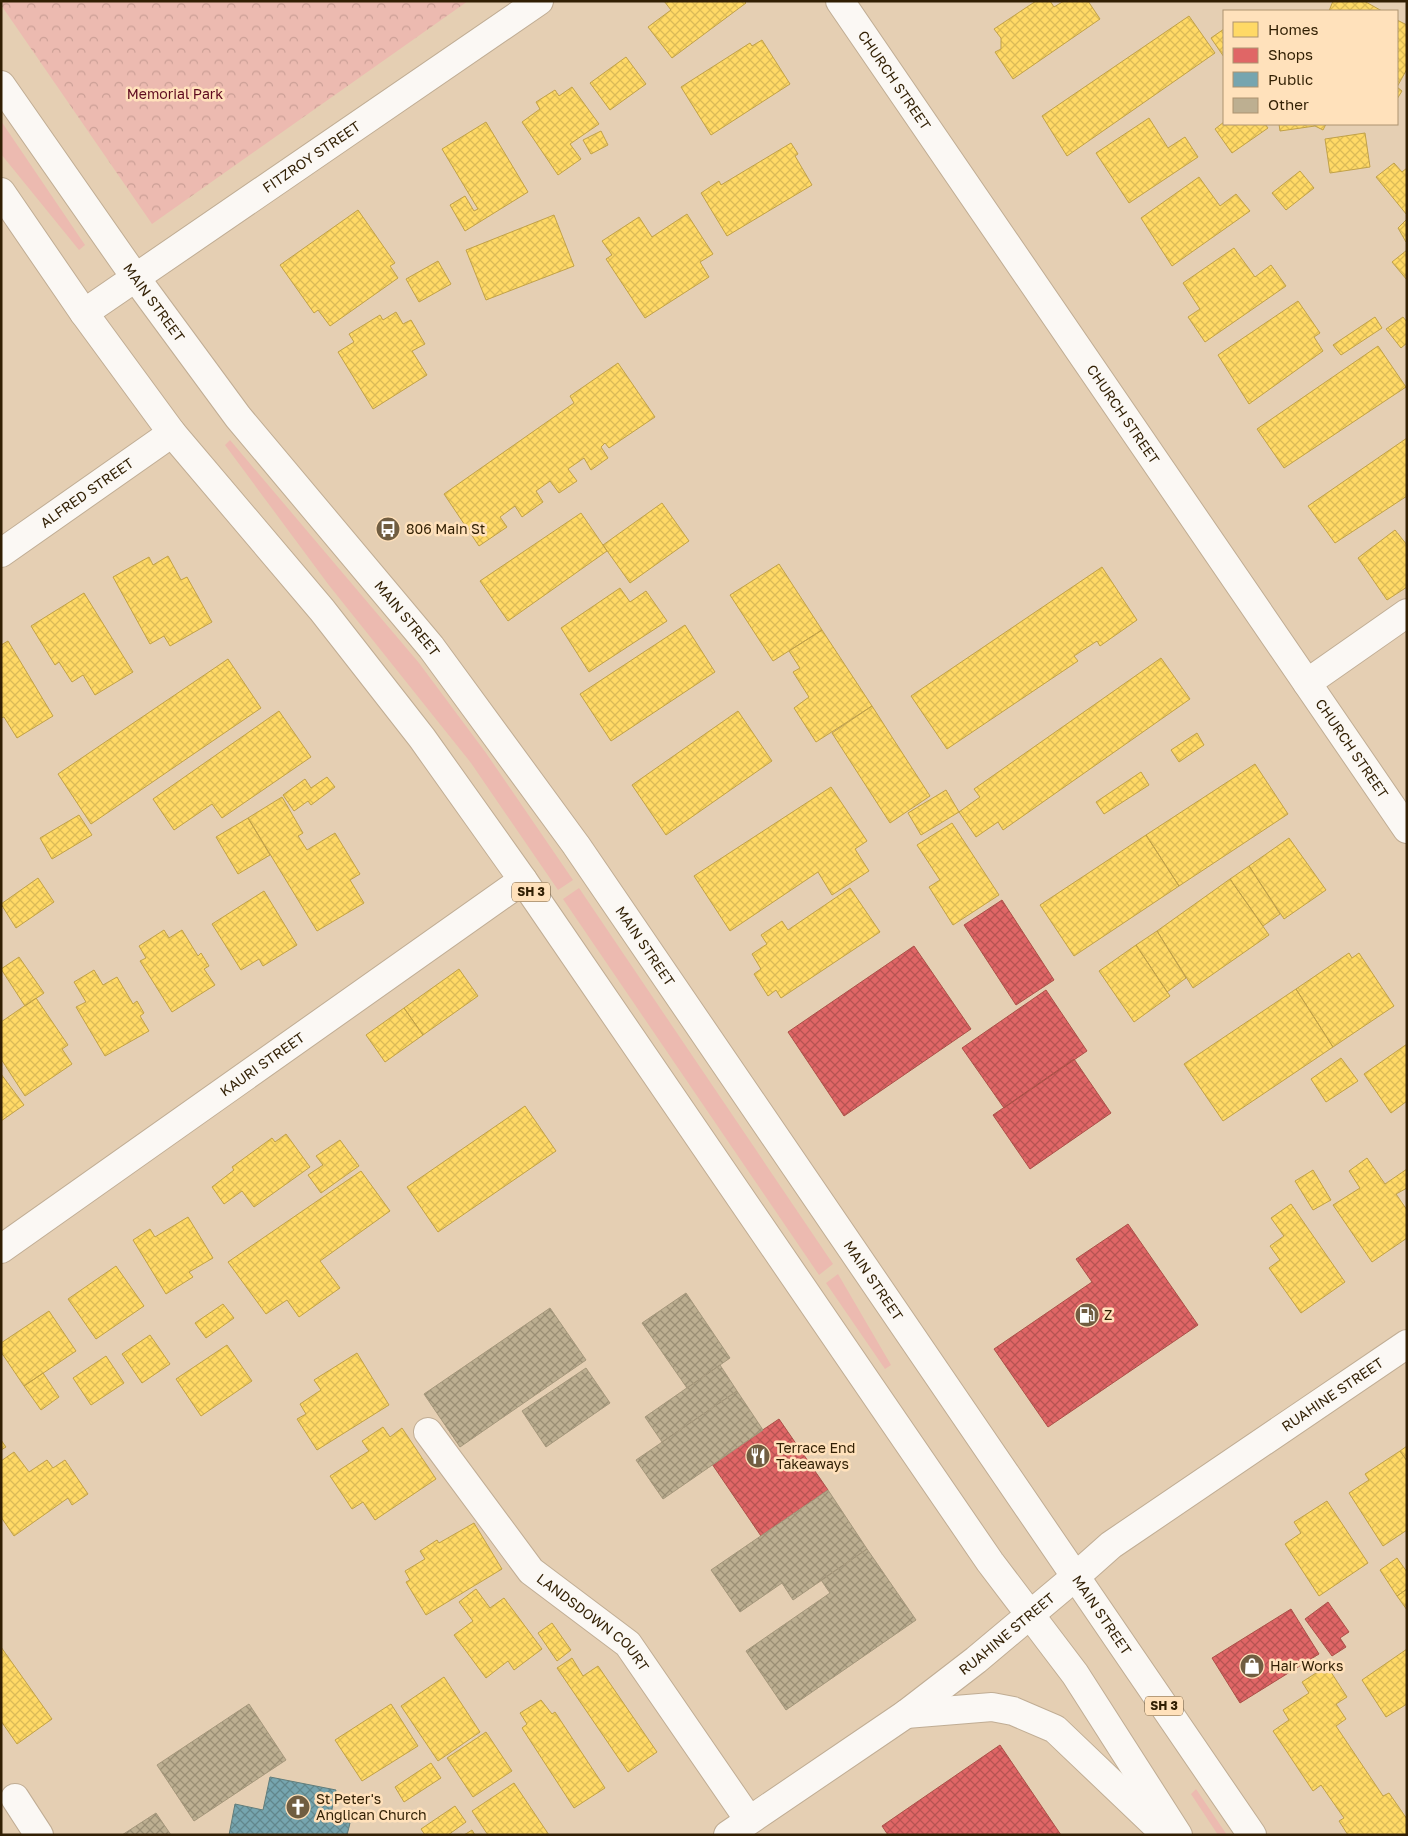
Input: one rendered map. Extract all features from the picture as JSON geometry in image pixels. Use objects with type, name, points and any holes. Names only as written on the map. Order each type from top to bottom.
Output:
[{"type":"main road","name":"FITZROY STREET","points":[[84,313],[539,1]]},
{"type":"main road","name":"CHURCH STREET","points":[[840,1],[1407,829]]},
{"type":"main road","name":"MAIN STREET","points":[[1,85],[134,277],[238,417],[431,647],[511,754],[576,845],[1252,1835]]},
{"type":"main road","name":"SH 3","points":[[1,192],[84,313],[172,434],[322,610],[422,738],[523,880],[990,1562],[1075,1674],[1178,1835]]},
{"type":"main road","name":"ALFRED STREET","points":[[1,553],[172,434]]},
{"type":"main road","points":[[1307,683],[1407,613]]},
{"type":"main road","name":"KAURI STREET","points":[[1,1249],[523,880]]},
{"type":"main road","name":"RUAHINE STREET","points":[[739,1827],[906,1714],[1031,1614],[1111,1545],[1407,1344]]},
{"type":"main road","name":"LANDSDOWN COURT","points":[[428,1432],[531,1571],[628,1644],[739,1827]]},
{"type":"main road","points":[[906,1714],[992,1707],[1013,1710],[1055,1729],[1166,1835]]},
{"type":"main road","points":[[15,1798],[39,1835]]},
{"type":"green space","name":"Memorial Park","points":[[1,1],[468,1],[152,224],[1,5]]},
{"type":"green space","points":[[1,121],[85,245],[79,250],[1,154]]},
{"type":"green space","points":[[230,440],[419,663],[486,753],[573,880],[558,890],[471,763],[328,584],[225,445]]},
{"type":"green space","points":[[579,888],[833,1264],[819,1275],[563,899]]},
{"type":"green space","points":[[838,1274],[891,1365],[885,1369],[826,1283]]},
{"type":"green space","points":[[1196,1789],[1227,1835],[1218,1835],[1191,1794]]},
{"type":"building: Homes","points":[[664,1],[744,1],[746,3],[672,58],[648,27],[671,10]]},
{"type":"building: Homes","points":[[1036,1],[1050,1],[1054,7],[1064,1],[1088,1],[1100,19],[1013,79],[995,52],[1001,49],[1001,38],[994,29]]},
{"type":"building: Homes","points":[[1333,1],[1364,1],[1380,10],[1329,10]]},
{"type":"building: Homes","points":[[1189,16],[1215,53],[1067,156],[1042,116]]},
{"type":"building: Homes","points":[[1398,20],[1407,25],[1407,69],[1398,85]]},
{"type":"building: Homes","points":[[1223,30],[1223,56],[1211,38]]},
{"type":"building: Homes","points":[[762,40],[790,84],[711,135],[681,87],[750,43],[752,46]]},
{"type":"building: Homes","points":[[626,57],[646,84],[610,110],[590,83]]},
{"type":"building: Homes","points":[[572,87],[599,124],[570,144],[581,159],[558,175],[522,122],[540,109],[536,102],[555,90],[559,96]]},
{"type":"building: Homes","points":[[1398,88],[1402,91],[1398,97]]},
{"type":"building: Homes","points":[[1149,118],[1168,148],[1185,137],[1198,157],[1129,203],[1096,153]]},
{"type":"building: Homes","points":[[486,122],[528,192],[465,231],[450,205],[465,196],[474,211],[478,209],[442,149]]},
{"type":"building: Homes","points":[[1223,123],[1223,125],[1266,125],[1268,128],[1232,153],[1215,129]]},
{"type":"building: Homes","points":[[1279,125],[1326,125],[1323,130],[1315,126],[1280,131]]},
{"type":"building: Homes","points":[[601,131],[608,145],[591,154],[583,140]]},
{"type":"building: Homes","points":[[1365,133],[1370,167],[1330,173],[1325,139]]},
{"type":"building: Homes","points":[[791,143],[798,154],[795,156],[812,185],[727,236],[701,193],[719,181],[721,185]]},
{"type":"building: Homes","points":[[1394,163],[1402,172],[1407,168],[1407,215],[1376,177]]},
{"type":"building: Homes","points":[[1300,171],[1314,188],[1286,210],[1272,193]]},
{"type":"building: Homes","points":[[1199,177],[1220,206],[1236,194],[1250,211],[1172,266],[1141,218]]},
{"type":"building: Homes","points":[[358,210],[395,263],[390,266],[398,278],[330,326],[318,310],[314,313],[280,265]]},
{"type":"building: Homes","points":[[687,214],[713,254],[700,262],[709,277],[645,318],[606,259],[612,255],[602,241],[639,217],[652,237]]},
{"type":"building: Homes","points":[[554,215],[574,266],[486,300],[466,250]]},
{"type":"building: Homes","points":[[1407,219],[1407,242],[1406,242],[1398,228]]},
{"type":"building: Homes","points":[[1234,248],[1255,277],[1271,265],[1286,286],[1205,342],[1188,317],[1200,309],[1183,283]]},
{"type":"building: Homes","points":[[1407,250],[1407,280],[1392,262]]},
{"type":"building: Homes","points":[[438,261],[451,284],[419,302],[406,279]]},
{"type":"building: Homes","points":[[1298,301],[1320,333],[1314,337],[1323,351],[1249,404],[1218,355]]},
{"type":"building: Homes","points":[[396,312],[403,324],[411,320],[425,344],[412,351],[427,375],[373,409],[338,352],[354,342],[349,334],[380,315],[383,320]]},
{"type":"building: Homes","points":[[1375,317],[1382,328],[1341,355],[1333,345]]},
{"type":"building: Homes","points":[[1403,317],[1407,322],[1407,343],[1401,348],[1386,329]]},
{"type":"building: Homes","points":[[1378,346],[1406,387],[1284,468],[1257,429]]},
{"type":"building: Homes","points":[[618,363],[655,417],[609,448],[605,443],[601,447],[608,458],[591,470],[584,458],[568,469],[577,481],[559,493],[550,481],[536,491],[543,502],[522,517],[515,506],[500,517],[507,527],[479,546],[444,494],[574,403],[570,396]]},
{"type":"building: Homes","points":[[1407,438],[1407,496],[1335,543],[1308,506]]},
{"type":"building: Homes","points":[[662,503],[689,541],[630,583],[603,545]]},
{"type":"building: Homes","points":[[581,513],[607,551],[508,621],[480,581]]},
{"type":"building: Homes","points":[[1395,530],[1407,545],[1407,587],[1387,600],[1358,558]]},
{"type":"building: Homes","points":[[168,556],[181,580],[187,577],[212,622],[170,646],[164,636],[150,644],[113,577],[149,557],[153,565]]},
{"type":"building: Homes","points":[[779,564],[822,630],[773,661],[730,595]]},
{"type":"building: Homes","points":[[1102,567],[1137,620],[1100,646],[1097,641],[1074,656],[1078,661],[947,749],[911,696]]},
{"type":"building: Homes","points":[[620,588],[630,602],[646,591],[667,621],[589,672],[561,628]]},
{"type":"building: Homes","points":[[84,593],[133,672],[95,695],[83,675],[72,682],[59,662],[55,665],[31,626]]},
{"type":"building: Homes","points":[[685,625],[715,672],[611,741],[580,694]]},
{"type":"building: Homes","points":[[822,630],[872,706],[816,742],[794,708],[809,697],[793,672],[800,668],[789,651]]},
{"type":"building: Homes","points":[[8,641],[53,716],[17,738],[4,717],[1,718],[1,645]]},
{"type":"building: Homes","points":[[1161,658],[1190,699],[1003,830],[998,822],[976,837],[959,812],[980,797],[974,789]]},
{"type":"building: Homes","points":[[228,659],[261,708],[91,824],[58,774]]},
{"type":"building: Homes","points":[[872,706],[930,796],[890,823],[832,733]]},
{"type":"building: Homes","points":[[279,711],[311,757],[222,818],[212,804],[174,830],[153,799]]},
{"type":"building: Homes","points":[[738,711],[772,761],[666,835],[632,785]]},
{"type":"building: Homes","points":[[1197,733],[1204,745],[1179,762],[1171,750]]},
{"type":"building: Homes","points":[[1255,764],[1288,814],[1179,886],[1146,835]]},
{"type":"building: Homes","points":[[1141,772],[1149,785],[1104,814],[1096,802]]},
{"type":"building: Homes","points":[[327,777],[335,787],[311,805],[308,801],[294,811],[283,795],[305,779],[311,788]]},
{"type":"building: Homes","points":[[831,787],[867,841],[855,849],[869,871],[832,895],[818,872],[730,931],[694,876]]},
{"type":"building: Homes","points":[[946,790],[959,812],[921,835],[908,813]]},
{"type":"building: Homes","points":[[282,797],[303,833],[298,836],[307,850],[335,833],[360,874],[350,880],[364,903],[317,931],[248,818]]},
{"type":"building: Homes","points":[[79,815],[92,835],[52,859],[40,838]]},
{"type":"building: Homes","points":[[248,818],[270,855],[238,874],[216,837]]},
{"type":"building: Homes","points":[[952,823],[999,895],[953,925],[929,887],[940,880],[917,845]]},
{"type":"building: Homes","points":[[1146,835],[1179,886],[1074,956],[1040,905]]},
{"type":"building: Homes","points":[[1289,838],[1326,890],[1284,919],[1249,866]]},
{"type":"building: Homes","points":[[1249,866],[1280,914],[1263,926],[1230,879]]},
{"type":"building: Homes","points":[[38,878],[54,902],[16,928],[1,904]]},
{"type":"building: Homes","points":[[1230,879],[1269,935],[1193,988],[1157,931]]},
{"type":"building: Homes","points":[[850,888],[880,932],[781,998],[776,990],[768,996],[754,974],[761,969],[752,954],[767,944],[761,935],[782,921],[788,930]]},
{"type":"building: Homes","points":[[264,891],[297,945],[263,966],[259,959],[241,970],[212,924]]},
{"type":"building: Homes","points":[[164,930],[169,938],[182,930],[198,956],[201,953],[209,966],[204,969],[215,985],[172,1012],[140,961],[146,958],[139,946]]},
{"type":"building: Homes","points":[[1157,931],[1186,978],[1167,992],[1136,945]]},
{"type":"building: Homes","points":[[1136,945],[1170,996],[1134,1022],[1099,971]]},
{"type":"building: Homes","points":[[1349,953],[1352,958],[1359,953],[1394,1006],[1333,1047],[1296,989]]},
{"type":"building: Homes","points":[[19,957],[44,993],[25,1006],[1,969]]},
{"type":"building: Homes","points":[[459,969],[478,996],[423,1035],[404,1008]]},
{"type":"building: Homes","points":[[94,970],[103,985],[117,977],[133,1004],[137,1001],[144,1013],[140,1016],[149,1031],[105,1056],[76,1007],[86,1002],[74,982]]},
{"type":"building: Homes","points":[[1296,989],[1333,1047],[1223,1121],[1184,1064]]},
{"type":"building: Homes","points":[[36,998],[68,1045],[62,1049],[72,1064],[25,1096],[1,1059],[1,1022]]},
{"type":"building: Homes","points":[[404,1008],[423,1035],[385,1062],[366,1035]]},
{"type":"building: Homes","points":[[1407,1044],[1407,1101],[1391,1113],[1364,1074]]},
{"type":"building: Homes","points":[[1341,1058],[1358,1081],[1326,1102],[1311,1079]]},
{"type":"building: Homes","points":[[1,1074],[24,1105],[1,1121]]},
{"type":"building: Homes","points":[[525,1106],[556,1151],[438,1232],[407,1187]]},
{"type":"building: Homes","points":[[286,1134],[310,1167],[254,1207],[242,1191],[224,1204],[212,1187],[234,1170],[232,1167],[272,1138],[275,1142]]},
{"type":"building: Homes","points":[[340,1140],[359,1166],[321,1193],[308,1175],[323,1165],[316,1156]]},
{"type":"building: Homes","points":[[1367,1158],[1385,1184],[1407,1169],[1407,1188],[1396,1194],[1407,1210],[1407,1238],[1372,1262],[1333,1205],[1360,1188],[1349,1171]]},
{"type":"building: Homes","points":[[1313,1170],[1331,1200],[1313,1210],[1295,1181]]},
{"type":"building: Homes","points":[[361,1171],[390,1211],[320,1261],[340,1288],[299,1317],[287,1300],[266,1314],[228,1262]]},
{"type":"building: Homes","points":[[1291,1204],[1345,1282],[1301,1313],[1269,1268],[1280,1260],[1270,1246],[1284,1236],[1271,1218]]},
{"type":"building: Homes","points":[[188,1217],[213,1258],[189,1272],[193,1277],[166,1294],[133,1240],[150,1229],[155,1237]]},
{"type":"building: Homes","points":[[116,1266],[144,1306],[96,1339],[68,1299]]},
{"type":"building: Homes","points":[[223,1304],[234,1318],[206,1338],[195,1323]]},
{"type":"building: Homes","points":[[49,1311],[76,1351],[24,1386],[1,1352],[1,1343]]},
{"type":"building: Homes","points":[[150,1335],[170,1364],[142,1383],[122,1354]]},
{"type":"building: Homes","points":[[227,1345],[252,1381],[201,1416],[176,1379]]},
{"type":"building: Homes","points":[[357,1353],[389,1405],[317,1450],[297,1419],[306,1414],[300,1404],[321,1390],[314,1380]]},
{"type":"building: Homes","points":[[106,1356],[124,1383],[91,1405],[73,1378]]},
{"type":"building: Homes","points":[[43,1373],[59,1397],[41,1410],[24,1386]]},
{"type":"building: Homes","points":[[383,1427],[390,1437],[402,1428],[436,1479],[375,1520],[363,1502],[352,1509],[330,1476],[369,1451],[362,1441]]},
{"type":"building: Homes","points":[[1,1440],[6,1447],[1,1450]]},
{"type":"building: Homes","points":[[1407,1446],[1407,1461],[1400,1451]]},
{"type":"building: Homes","points":[[1400,1451],[1407,1461],[1407,1530],[1383,1546],[1349,1493],[1369,1480],[1365,1474]]},
{"type":"building: Homes","points":[[14,1452],[29,1472],[47,1460],[53,1468],[65,1460],[88,1494],[72,1505],[68,1498],[14,1536],[1,1517],[1,1461]]},
{"type":"building: Homes","points":[[1327,1501],[1368,1563],[1319,1596],[1285,1544],[1301,1533],[1294,1522]]},
{"type":"building: Homes","points":[[474,1523],[502,1569],[426,1615],[406,1582],[410,1580],[405,1571],[425,1559],[420,1551],[437,1540],[439,1543]]},
{"type":"building: Homes","points":[[1397,1558],[1407,1572],[1407,1589],[1397,1596],[1380,1570]]},
{"type":"building: Homes","points":[[476,1589],[490,1608],[504,1598],[542,1649],[514,1670],[508,1661],[486,1678],[454,1635],[473,1621],[459,1602]]},
{"type":"building: Homes","points":[[1407,1589],[1407,1610],[1397,1596]]},
{"type":"building: Homes","points":[[552,1623],[571,1650],[557,1661],[538,1633]]},
{"type":"building: Homes","points":[[1,1647],[52,1719],[17,1744],[1,1721]]},
{"type":"building: Homes","points":[[1407,1649],[1407,1704],[1386,1717],[1362,1680]]},
{"type":"building: Homes","points":[[572,1658],[583,1676],[598,1666],[657,1752],[628,1772],[557,1668]]},
{"type":"building: Homes","points":[[1327,1666],[1347,1697],[1336,1704],[1346,1719],[1336,1726],[1383,1796],[1389,1793],[1407,1819],[1407,1835],[1348,1835],[1339,1821],[1344,1818],[1321,1785],[1313,1791],[1273,1731],[1289,1720],[1283,1710],[1309,1693],[1302,1682]]},
{"type":"building: Homes","points":[[444,1677],[480,1732],[438,1761],[401,1706]]},
{"type":"building: Homes","points":[[541,1700],[552,1714],[555,1712],[605,1788],[574,1808],[522,1728],[527,1724],[520,1713]]},
{"type":"building: Homes","points":[[391,1704],[418,1746],[362,1781],[335,1740]]},
{"type":"building: Homes","points":[[486,1732],[512,1771],[473,1797],[447,1758]]},
{"type":"building: Homes","points":[[431,1763],[441,1778],[404,1802],[395,1787]]},
{"type":"building: Homes","points":[[514,1783],[549,1835],[488,1835],[472,1811]]},
{"type":"building: Homes","points":[[455,1806],[466,1822],[448,1835],[425,1835],[421,1829]]},
{"type":"building: Homes","points":[[472,1830],[475,1835],[464,1835]]},
{"type":"building: Shops","points":[[1002,900],[1054,980],[1016,1005],[964,925]]},
{"type":"building: Shops","points":[[914,946],[971,1029],[844,1116],[788,1032]]},
{"type":"building: Shops","points":[[1046,990],[1087,1051],[1004,1108],[962,1048]]},
{"type":"building: Shops","points":[[1074,1059],[1111,1113],[1030,1169],[993,1115]]},
{"type":"building: Shops","points":[[1128,1224],[1198,1325],[1048,1427],[994,1349],[1092,1282],[1076,1259]]},
{"type":"building: Shops","points":[[779,1419],[828,1490],[761,1536],[712,1464]]},
{"type":"building: Shops","points":[[1328,1602],[1349,1632],[1340,1638],[1346,1647],[1332,1656],[1305,1619]]},
{"type":"building: Shops","points":[[1291,1609],[1319,1654],[1240,1703],[1212,1658]]},
{"type":"building: Shops","points":[[1000,1745],[1061,1835],[888,1835],[882,1826]]},
{"type":"building: Public","name":"St Peter's Anglican Church","points":[[270,1777],[336,1790],[330,1819],[350,1823],[347,1835],[229,1835],[235,1804],[263,1810]]},
{"type":"building: Other","points":[[686,1293],[730,1358],[687,1388],[642,1323]]},
{"type":"building: Other","points":[[550,1308],[586,1360],[460,1447],[424,1394]]},
{"type":"building: Other","points":[[720,1365],[737,1391],[662,1442],[645,1417]]},
{"type":"building: Other","points":[[586,1368],[610,1403],[546,1447],[522,1411]]},
{"type":"building: Other","points":[[737,1391],[763,1430],[663,1499],[636,1460]]},
{"type":"building: Other","points":[[828,1490],[867,1549],[793,1600],[782,1583],[740,1612],[711,1570]]},
{"type":"building: Other","points":[[867,1549],[916,1620],[786,1710],[746,1651],[830,1593],[821,1580]]},
{"type":"building: Other","points":[[249,1704],[286,1760],[194,1821],[157,1765]]},
{"type":"building: Other","points":[[156,1813],[171,1835],[122,1835]]},
{"type":"place","name":"806 Main St","points":[[388,529]]},
{"type":"place","name":"Z","points":[[1087,1315]]},
{"type":"place","name":"Terrace End Takeaways","points":[[758,1456]]},
{"type":"place","name":"Hair Works","points":[[1252,1666]]},
{"type":"place","name":"St Peter's Anglican Church","points":[[298,1807]]}]
